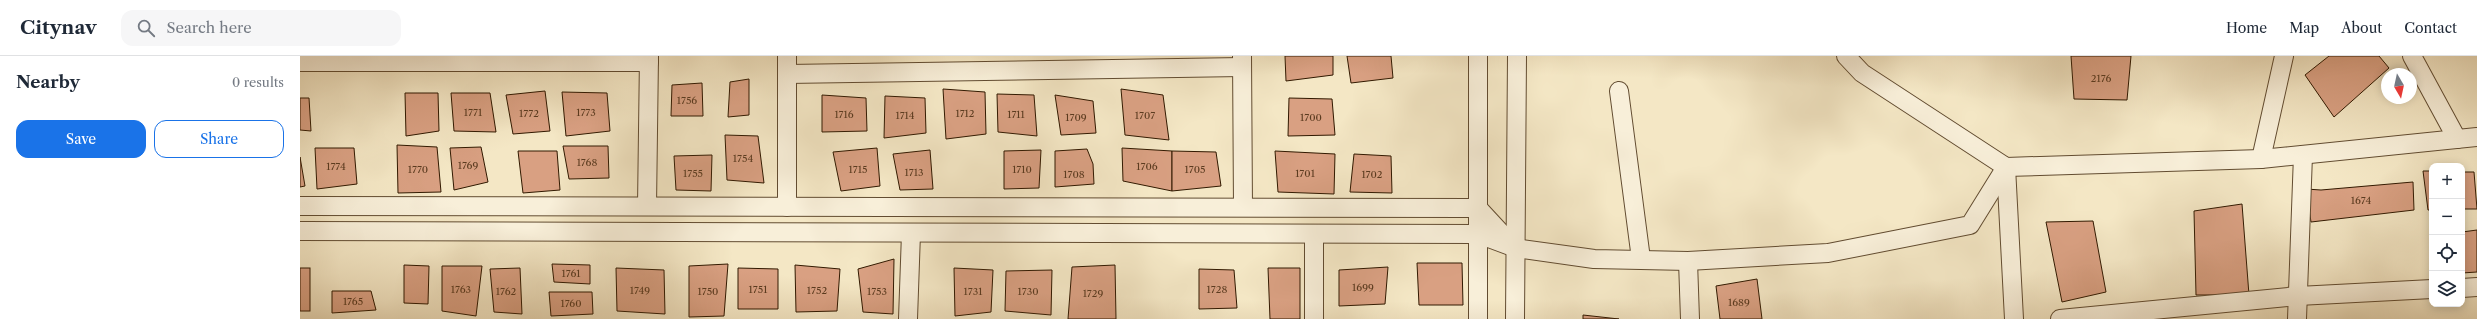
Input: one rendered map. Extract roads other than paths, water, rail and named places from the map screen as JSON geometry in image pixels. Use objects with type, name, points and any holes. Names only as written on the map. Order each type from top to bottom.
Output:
[{"type":"street","points":[[787,207],[788,56]]},
{"type":"street","points":[[1478,56],[1478,319]]},
{"type":"street","points":[[1515,319],[1517,56]]},
{"type":"street","points":[[1846,56],[1862,73],[2006,167],[2261,159],[2477,137]]},
{"type":"street","points":[[2261,159],[2284,56]]},
{"type":"street","points":[[2412,56],[2457,139]]},
{"type":"street","points":[[300,62],[649,59],[647,206]]},
{"type":"street","points":[[787,74],[1242,61],[1243,207]]},
{"type":"street","points":[[1620,91],[1641,259]]},
{"type":"street","points":[[2297,319],[2303,155]]},
{"type":"street","points":[[300,231],[1478,234],[1515,248],[1594,259],[1688,261],[1828,253],[1970,225],[2006,167]]},
{"type":"street","points":[[2006,167],[2014,319]]},
{"type":"street","points":[[300,206],[1478,208],[1515,248]]},
{"type":"street","points":[[908,319],[911,233]]},
{"type":"street","points":[[1314,234],[1314,319]]},
{"type":"street","points":[[1688,261],[1690,319]]},
{"type":"street","points":[[2465,288],[2477,287]]},
{"type":"street","points":[[2060,319],[2298,296],[2429,289]]}]
